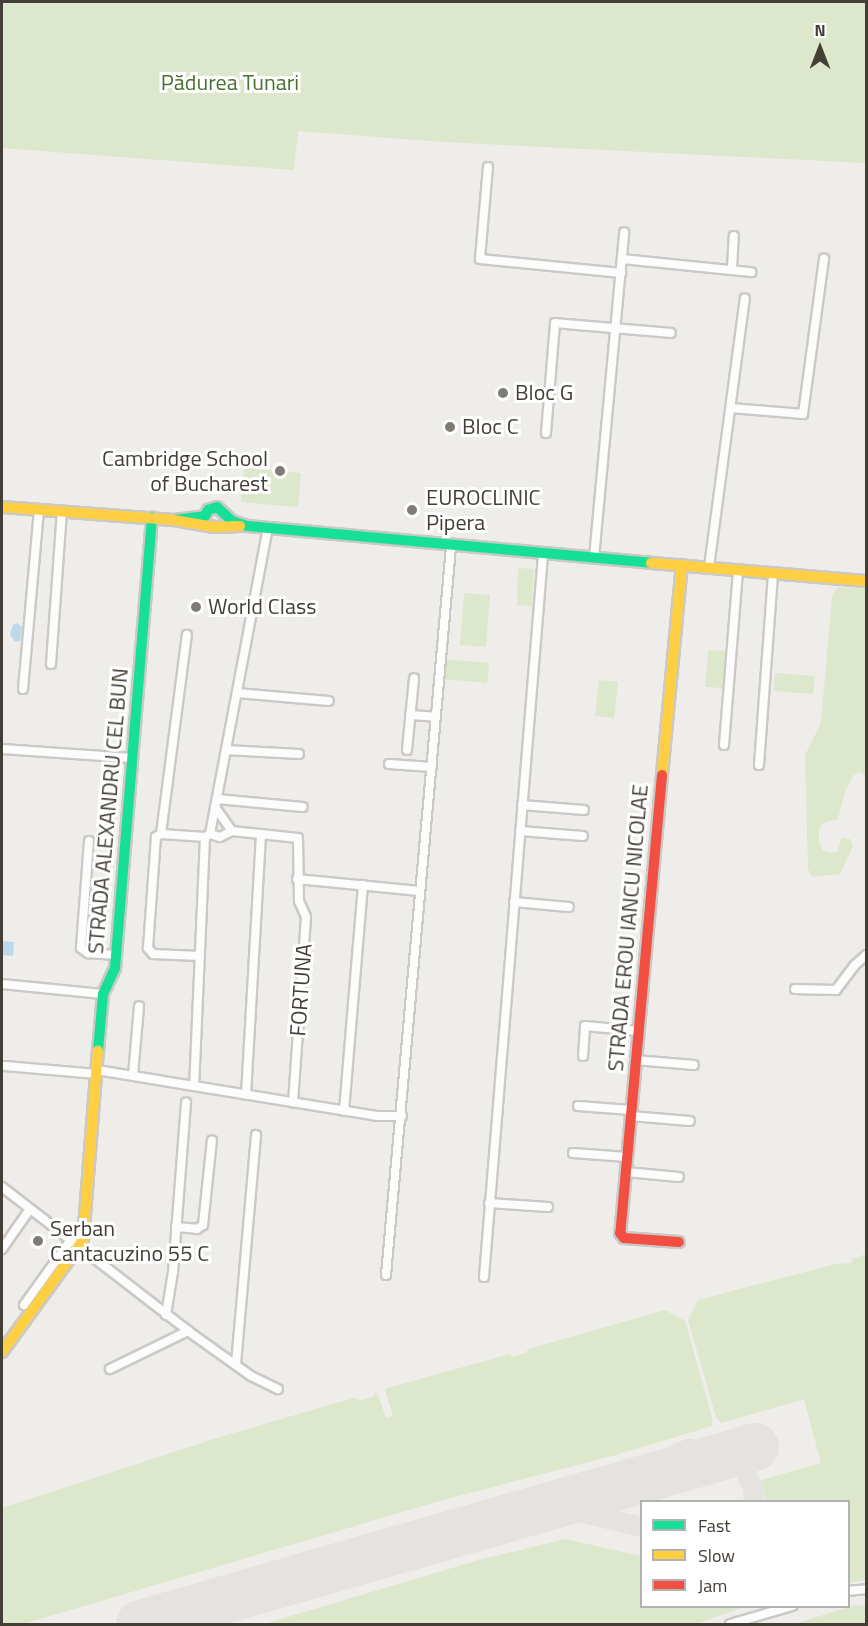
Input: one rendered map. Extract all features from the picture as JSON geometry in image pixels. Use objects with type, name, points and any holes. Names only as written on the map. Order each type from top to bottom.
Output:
[{"type":"street","points":[[488,167],[479,255],[483,261],[621,273]]},
{"type":"street","points":[[594,558],[624,232]]},
{"type":"street","points":[[732,269],[734,236]]},
{"type":"street","points":[[730,408],[803,414],[824,258]]},
{"type":"street","points":[[622,259],[752,272]]},
{"type":"street","points":[[709,567],[746,298]]},
{"type":"street","points":[[546,434],[555,323],[671,333]]},
{"type":"street","points":[[2,507],[224,523],[226,516]]},
{"type":"street","points":[[210,522],[208,510],[217,507],[223,510],[226,516],[244,526]]},
{"type":"street","points":[[23,689],[39,510]]},
{"type":"street","points":[[51,664],[62,512]]},
{"type":"street","name":"STRADA ALEXANDRU CEL BUN","points":[[74,1244],[83,1240],[103,994],[115,968],[152,518]]},
{"type":"street","points":[[210,522],[451,546],[867,581]]},
{"type":"street","points":[[194,1086],[199,956],[208,836],[267,528]]},
{"type":"street","points":[[386,1275],[402,1116],[419,891],[451,546]]},
{"type":"street","points":[[483,1277],[543,554]]},
{"type":"street","name":"STRADA EROU IANCU NICOLAE","points":[[679,1242],[622,1236],[635,1060],[682,565]]},
{"type":"street","points":[[724,745],[738,570]]},
{"type":"street","points":[[759,765],[772,573]]},
{"type":"street","points":[[161,834],[187,635]]},
{"type":"street","points":[[407,750],[414,678]]},
{"type":"street","points":[[237,693],[328,700]]},
{"type":"street","points":[[410,715],[436,717]]},
{"type":"street","points":[[2,749],[132,758]]},
{"type":"street","points":[[226,750],[299,754]]},
{"type":"street","points":[[389,764],[432,767]]},
{"type":"street","points":[[216,803],[303,807]]},
{"type":"street","points":[[216,803],[232,831]]},
{"type":"street","points":[[522,805],[584,810]]},
{"type":"street","points":[[199,956],[153,954],[148,948],[156,837],[161,834],[220,837],[232,831],[261,834],[246,1095]]},
{"type":"street","points":[[520,831],[583,836]]},
{"type":"street","name":"FORTUNA","points":[[261,834],[298,838],[299,901],[306,917],[293,1103]]},
{"type":"street","points":[[89,841],[81,948],[88,953],[116,955]]},
{"type":"street","points":[[297,879],[419,891]]},
{"type":"street","points":[[344,1111],[363,885]]},
{"type":"street","points":[[514,902],[569,907]]},
{"type":"street","points":[[795,989],[836,990],[855,965],[867,955]]},
{"type":"street","points":[[2,984],[103,994]]},
{"type":"street","points":[[134,1075],[138,1006]]},
{"type":"street","points":[[583,1056],[585,1026],[638,1031]]},
{"type":"street","points":[[635,1060],[694,1065]]},
{"type":"street","points":[[5,1066],[134,1075],[344,1111],[402,1116]]},
{"type":"street","points":[[166,1315],[186,1102]]},
{"type":"street","points":[[578,1106],[690,1121]]},
{"type":"street","points":[[236,1364],[256,1136]]},
{"type":"street","points":[[176,1227],[197,1229],[203,1225],[212,1140]]},
{"type":"street","points":[[573,1153],[627,1157]]},
{"type":"street","points":[[626,1172],[679,1177]]},
{"type":"street","points":[[2,1187],[166,1315],[263,1383],[278,1389]]},
{"type":"street","points":[[489,1203],[548,1207]]},
{"type":"street","points":[[2,1249],[30,1209]]},
{"type":"street","points":[[24,1305],[74,1244]]},
{"type":"street","points":[[2,1352],[74,1244]]},
{"type":"street","points":[[110,1369],[188,1331]]},
{"type":"street","points":[[850,1591],[867,1589]]},
{"type":"street","points":[[730,1624],[785,1608]]},
{"type":"green space","name":"Pădurea Tunari","points":[[2,2],[866,2],[866,163],[443,142],[298,131],[294,170],[2,148]]},
{"type":"green space","points":[[244,468],[301,473],[298,507],[241,502]]},
{"type":"green space","points":[[518,568],[534,569],[532,606],[517,605]]},
{"type":"green space","points":[[838,587],[866,589],[866,776],[859,772],[854,775],[846,789],[838,819],[823,823],[819,830],[819,842],[823,850],[829,853],[837,852],[842,838],[850,839],[853,846],[840,874],[812,877],[808,869],[805,755],[821,723],[832,596]]},
{"type":"green space","points":[[464,593],[490,595],[486,647],[460,645]]},
{"type":"green space","points":[[708,650],[726,651],[723,688],[705,687]]},
{"type":"green space","points":[[444,659],[489,663],[487,683],[442,679]]},
{"type":"green space","points":[[775,673],[815,676],[813,694],[774,691]]},
{"type":"green space","points":[[599,680],[618,682],[614,718],[595,716]]},
{"type":"green space","points":[[866,1254],[866,1580],[850,1583],[850,1500],[766,1500],[761,1480],[821,1463],[804,1399],[721,1423],[716,1417],[688,1320],[698,1300],[836,1264],[851,1263],[852,1259]]},
{"type":"green space","points":[[665,1310],[685,1321],[712,1417],[712,1426],[612,1456],[443,1500],[23,1624],[2,1624],[2,1508],[223,1436],[354,1398],[360,1400],[374,1397],[375,1392],[386,1418],[393,1416],[385,1390],[388,1388],[510,1354],[512,1357],[526,1353],[528,1349]]},
{"type":"green space","points":[[565,1539],[640,1556],[640,1608],[741,1608],[696,1624],[264,1624],[479,1560]]},
{"type":"green space","points":[[866,1606],[866,1624],[794,1624],[850,1608]]},
{"type":"water","points":[[17,623],[22,627],[20,641],[15,642],[10,634],[13,625]]},
{"type":"water","points":[[2,941],[14,942],[13,956],[2,955]]},
{"type":"taxiway","points":[[652,1477],[667,1460],[678,1453],[689,1449],[718,1451],[734,1460],[745,1471],[753,1488],[754,1500]]},
{"type":"taxiway","points":[[536,1510],[578,1512],[640,1527]]},
{"type":"runway","points":[[140,1624],[755,1447]]},
{"type":"traffic: fast","points":[[174,520],[205,516],[208,510],[217,507],[232,521],[247,526],[651,563]]},
{"type":"traffic: fast","points":[[98,1051],[103,994],[115,968],[152,518]]},
{"type":"traffic: slow","points":[[2,507],[174,520],[214,527],[240,526]]},
{"type":"traffic: slow","points":[[651,563],[866,581]]},
{"type":"traffic: slow","points":[[662,775],[682,565]]},
{"type":"traffic: slow","points":[[2,1352],[83,1240],[98,1051]]},
{"type":"traffic: jam","points":[[662,775],[620,1233],[624,1238],[679,1242]]},
{"type":"place","name":"Bloc G","points":[[503,393]]},
{"type":"place","name":"Bloc C","points":[[450,427]]},
{"type":"place","name":"Cambridge School of Bucharest","points":[[280,471]]},
{"type":"place","name":"EUROCLINIC Pipera","points":[[412,510]]},
{"type":"place","name":"World Class","points":[[196,607]]},
{"type":"place","name":"Serban Cantacuzino 55 C","points":[[38,1241]]}]
